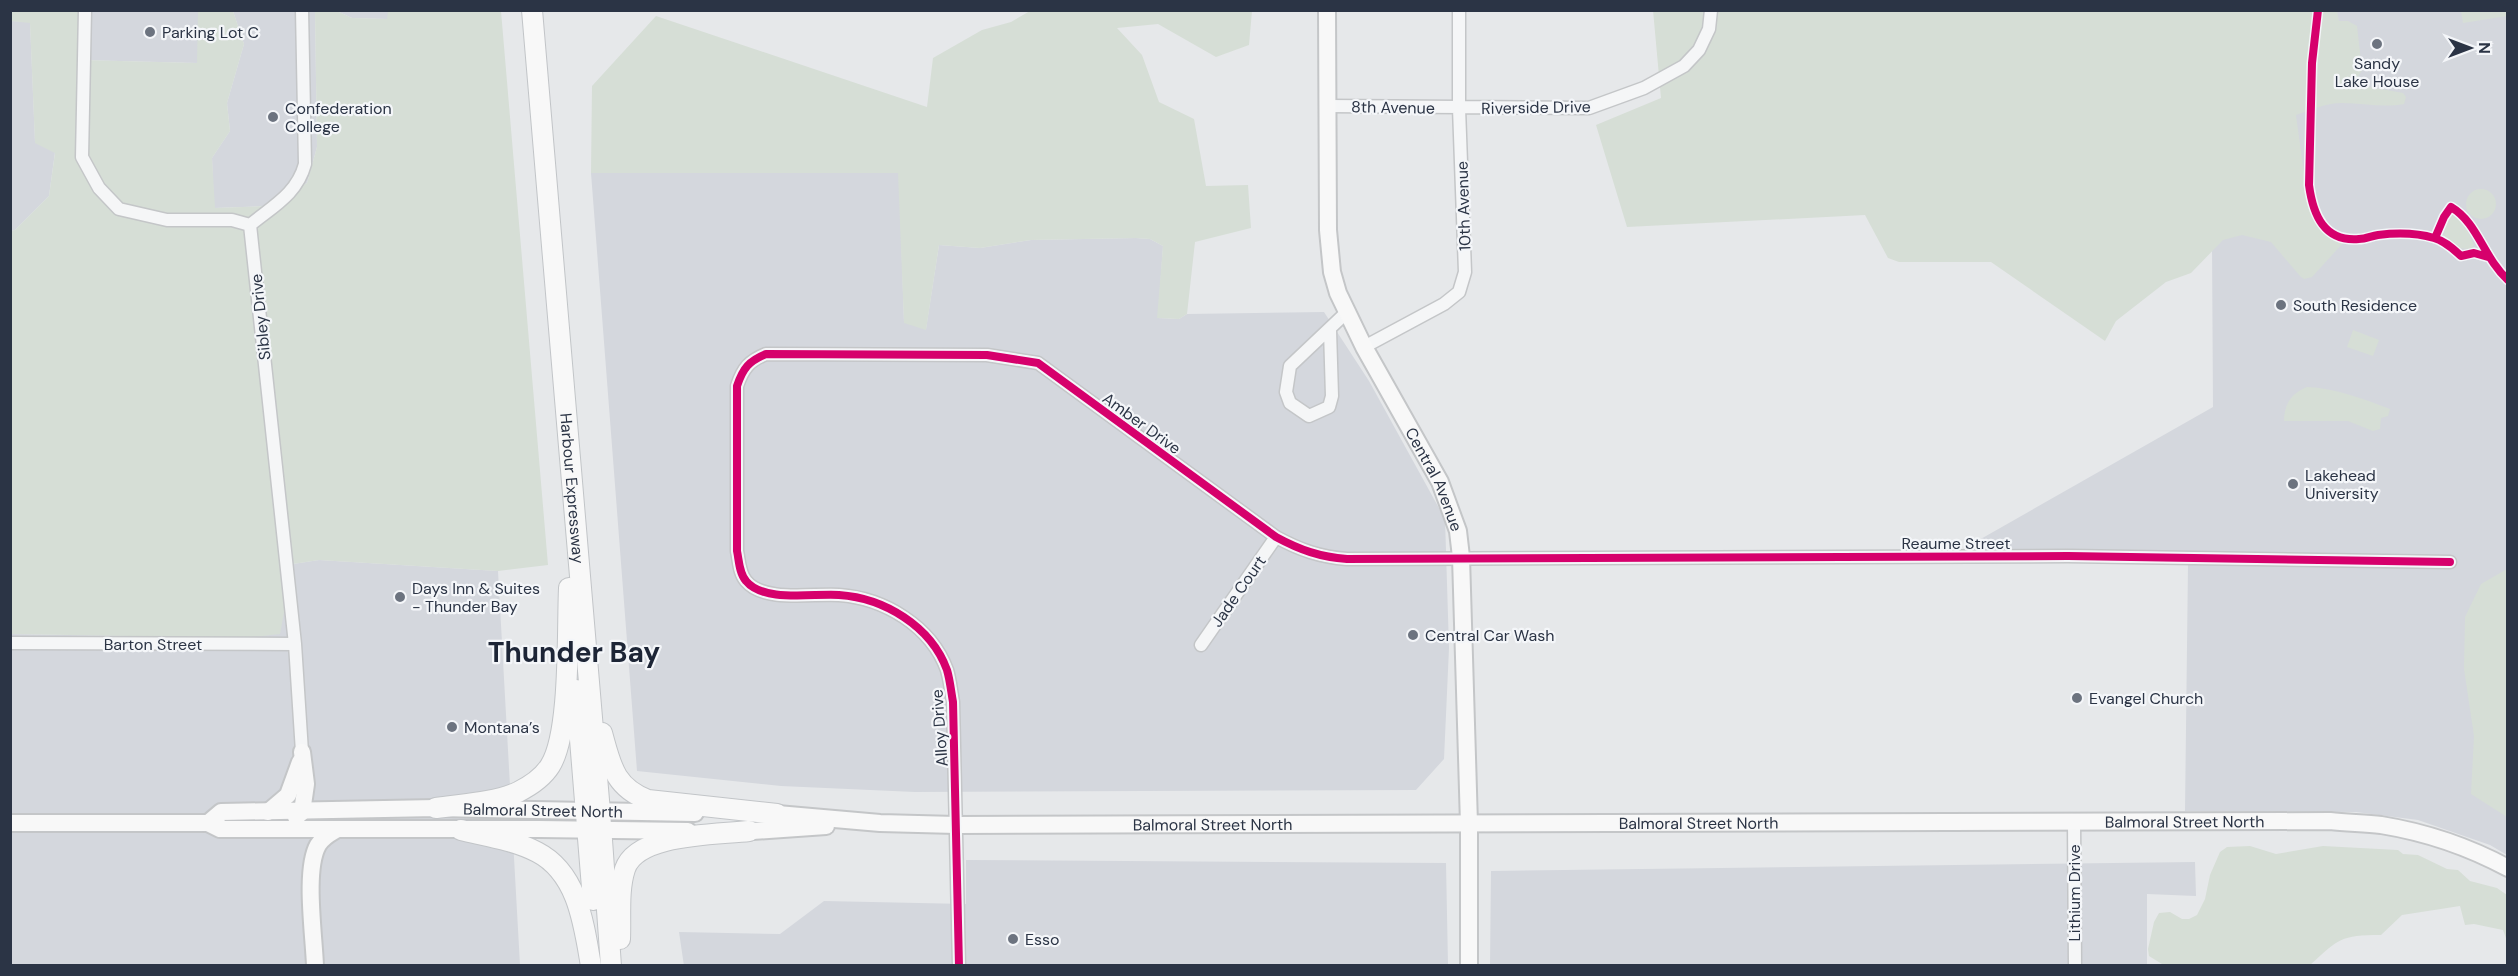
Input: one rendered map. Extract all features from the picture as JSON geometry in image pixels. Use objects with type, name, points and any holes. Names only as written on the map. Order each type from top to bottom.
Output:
[{"type":"main road","name":"Harbour Expressway","points":[[520,10],[569,588],[611,966]]},
{"type":"main road","name":"Harbour Expressway","points":[[532,10],[590,696],[598,966]]},
{"type":"main road","name":"Central Avenue","points":[[1327,10],[1329,251],[1338,293],[1364,347],[1440,482],[1458,531],[1461,557],[1468,824],[1469,966]]},
{"type":"main road","points":[[436,808],[493,799],[519,792],[539,778],[551,764],[563,729],[569,588]]},
{"type":"main road","points":[[590,696],[614,772],[623,786],[635,795],[648,800],[777,814]]},
{"type":"main road","points":[[208,823],[287,821],[302,812],[306,784],[302,752]]},
{"type":"main road","points":[[268,812],[288,795],[297,774],[302,752]]},
{"type":"main road","name":"Balmoral Street North","points":[[208,823],[221,812],[436,808],[749,831],[880,823]]},
{"type":"main road","points":[[315,966],[310,872],[306,856],[307,830],[319,820],[329,816],[403,809]]},
{"type":"main road","name":"Balmoral Street North","points":[[10,823],[208,823],[220,829],[461,830],[594,821],[777,814],[880,823],[956,825],[2330,821],[2380,825],[2446,841],[2508,868]]},
{"type":"main road","points":[[310,872],[313,856],[319,843],[336,830]]},
{"type":"main road","points":[[461,830],[525,847],[548,858],[559,869],[578,903],[591,966]]},
{"type":"main road","points":[[620,966],[622,886],[626,868],[633,856],[650,845],[663,841],[749,831]]},
{"type":"street","points":[[85,10],[82,157],[99,188],[119,209],[167,220],[232,220],[250,225],[295,188],[305,164],[302,10]]},
{"type":"street","name":"10th Avenue","points":[[1364,347],[1444,304],[1458,292],[1465,272],[1459,108],[1459,10]]},
{"type":"street","name":"Riverside Drive","points":[[1459,108],[1589,108],[1644,88],[1684,66],[1699,50],[1709,30],[1711,10]]},
{"type":"street","name":"8th Avenue","points":[[1328,106],[1459,108]]},
{"type":"street","name":"Sibley Drive","points":[[250,225],[295,644],[302,752]]},
{"type":"street","points":[[1330,330],[1332,396],[1329,407],[1309,416],[1290,403],[1286,392],[1290,366],[1347,312]]},
{"type":"street","name":"Amber Drive","points":[[794,353],[987,355],[1038,363],[1276,537],[1301,551],[1324,557],[1461,557]]},
{"type":"street","name":"Alloy Drive","points":[[794,353],[766,354],[753,359],[743,369],[737,386],[737,550],[740,568],[746,582],[759,591],[774,595],[839,595],[879,603],[909,621],[930,640],[947,671],[954,702],[959,966]]},
{"type":"street","name":"Jade Court","points":[[1201,645],[1276,537]]},
{"type":"street","name":"Reaume Street","points":[[1461,557],[2068,556],[2451,562]]},
{"type":"street","name":"Barton Street","points":[[10,644],[295,644]]},
{"type":"street","name":"Lithium Drive","points":[[2074,821],[2075,966]]},
{"type":"shaded area","points":[[1653,10],[2337,11],[2339,21],[2348,21],[2357,26],[2362,70],[2354,84],[2403,93],[2406,97],[2404,104],[2388,106],[2336,103],[2296,115],[2307,196],[2314,220],[2343,243],[2312,277],[2304,279],[2300,276],[2271,242],[2242,235],[2223,240],[2191,273],[2166,282],[2116,321],[2105,341],[1991,262],[1899,262],[1888,258],[1865,215],[1627,227],[1596,125],[1661,98]]},
{"type":"shaded area","points":[[11,11],[78,11],[81,60],[197,63],[198,11],[233,11],[244,44],[227,103],[230,131],[212,158],[215,208],[268,206],[307,183],[317,147],[315,11],[337,11],[352,18],[387,19],[388,11],[501,11],[548,565],[498,571],[319,560],[293,564],[280,634],[245,638],[11,634],[11,231],[15,230],[49,196],[55,153],[35,143],[30,23],[11,21]]},
{"type":"shaded area","name":"Parking Lot C","points":[[78,11],[198,11],[198,63],[80,60]]},
{"type":"shaded area","name":"Confederation College","points":[[233,11],[315,11],[317,147],[307,183],[268,206],[214,208],[212,158],[230,131],[227,103],[244,44]]},
{"type":"shaded area","points":[[337,11],[388,11],[388,19],[352,18]]},
{"type":"shaded area","points":[[1030,11],[1252,11],[1249,45],[1216,57],[1158,24],[1117,28],[1142,55],[1159,102],[1194,119],[1206,186],[1248,185],[1251,228],[1195,242],[1187,314],[1179,319],[1157,318],[1163,246],[1150,239],[1136,238],[1031,240],[980,248],[939,245],[926,330],[904,323],[898,173],[591,173],[592,86],[656,16],[927,107],[933,58],[982,30],[1011,22]]},
{"type":"shaded area","name":"Lakehead University","points":[[2243,11],[2507,11],[2507,855],[2490,845],[2418,820],[2356,812],[2185,811],[2188,564],[1942,561],[2213,407],[2212,245]]},
{"type":"shaded area","points":[[2461,11],[2507,11],[2507,16],[2463,23]]},
{"type":"shaded area","points":[[11,21],[30,22],[35,142],[55,152],[49,196],[15,230],[11,231]]},
{"type":"shaded area","points":[[591,173],[899,173],[904,322],[926,329],[939,245],[980,248],[1031,240],[1136,238],[1150,239],[1163,246],[1158,318],[1179,319],[1187,314],[1324,312],[1369,381],[1445,519],[1449,648],[1444,759],[1416,790],[915,792],[781,786],[637,771]]},
{"type":"shaded area","points":[[2481,189],[2492,193],[2496,204],[2492,215],[2481,219],[2470,215],[2466,204],[2470,193]]},
{"type":"shaded area","points":[[2452,215],[2465,225],[2474,245],[2471,249],[2456,248],[2444,235],[2447,218]]},
{"type":"shaded area","points":[[2353,330],[2379,340],[2373,356],[2347,347]]},
{"type":"shaded area","points":[[2307,387],[2339,392],[2370,401],[2390,409],[2388,416],[2381,418],[2380,429],[2373,431],[2348,421],[2284,421],[2285,410],[2290,400]]},
{"type":"shaded area","points":[[319,560],[498,571],[520,965],[11,966],[11,634],[245,638],[293,564]]},
{"type":"shaded area","points":[[2507,569],[2507,817],[2471,794],[2474,736],[2464,669],[2465,617],[2481,584]]},
{"type":"shaded area","points":[[2250,846],[2276,854],[2323,846],[2398,850],[2403,854],[2418,855],[2447,869],[2458,870],[2470,881],[2497,888],[2507,895],[2507,941],[2503,930],[2474,924],[2465,925],[2460,906],[2402,915],[2381,935],[2357,936],[2341,940],[2310,965],[2162,964],[2149,956],[2148,949],[2154,922],[2159,913],[2170,912],[2182,919],[2189,919],[2197,915],[2205,899],[2210,875],[2220,852],[2227,847]]},
{"type":"shaded area","points":[[966,860],[1446,863],[1448,965],[684,966],[679,932],[780,934],[824,901],[966,904]]},
{"type":"shaded area","points":[[2195,862],[2196,896],[2147,894],[2147,965],[1490,966],[1491,871]]},
{"type":"cycle path","points":[[2318,10],[2312,63],[2309,185],[2314,207],[2322,224],[2337,236],[2347,239],[2392,234],[2420,235],[2442,241],[2461,256],[2474,253],[2488,257]]},
{"type":"cycle path","points":[[2435,238],[2451,207],[2468,222],[2492,261],[2508,280]]},
{"type":"cycle path","points":[[959,966],[953,702],[947,670],[940,654],[918,628],[889,608],[856,597],[790,596],[765,592],[754,588],[746,581],[741,570],[737,551],[737,386],[747,366],[766,354],[987,355],[1038,363],[1276,537],[1293,546],[1328,557],[1347,559],[2068,556],[2450,562]]},
{"type":"place","name":"Parking Lot C","points":[[150,32]]},
{"type":"place","name":"Sandy Lake House","points":[[2377,44]]},
{"type":"place","name":"Confederation College","points":[[273,117]]},
{"type":"place","name":"South Residence","points":[[2281,305]]},
{"type":"place","name":"Lakehead University","points":[[2293,484]]},
{"type":"place","name":"Days Inn & Suites - Thunder Bay","points":[[400,597]]},
{"type":"place","name":"Central Car Wash","points":[[1413,635]]},
{"type":"place","name":"Evangel Church","points":[[2077,698]]},
{"type":"place","name":"Montana’s","points":[[452,727]]},
{"type":"place","name":"Esso","points":[[1013,939]]},
{"type":"district","name":"Thunder Bay","points":[[574,652]]}]
